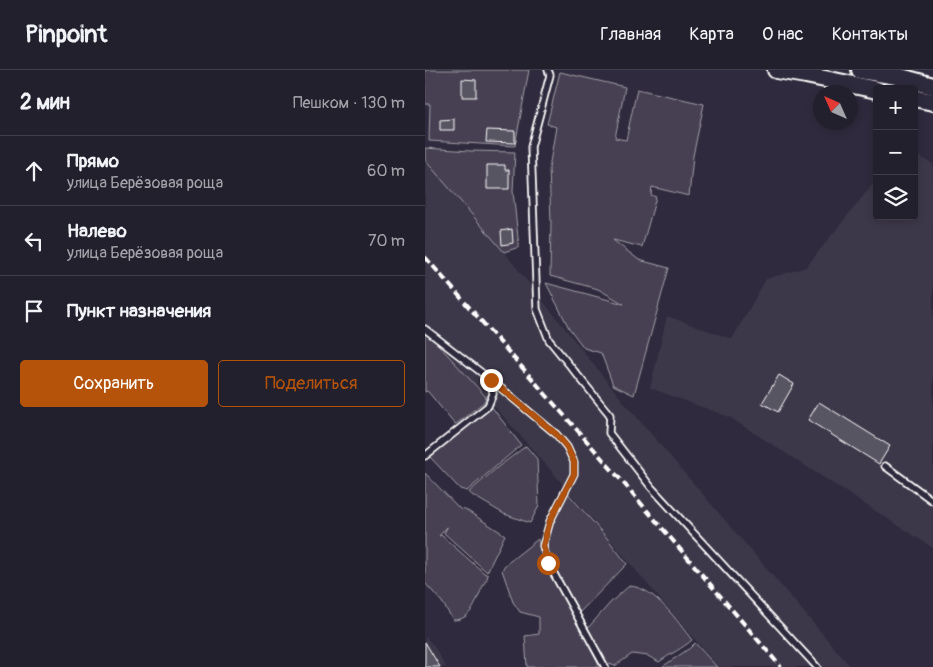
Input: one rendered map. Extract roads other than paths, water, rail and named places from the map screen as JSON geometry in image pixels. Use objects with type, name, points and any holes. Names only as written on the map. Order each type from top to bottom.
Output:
[{"type":"main road","points":[[776,70],[873,89]]},
{"type":"main road","points":[[861,70],[933,86]]},
{"type":"main road","points":[[918,99],[933,102]]},
{"type":"lane","points":[[548,70],[550,75],[531,147],[537,309],[549,340],[610,415],[609,433],[651,487],[817,667]]},
{"type":"lane","points":[[425,329],[556,434],[567,447],[574,462],[574,474],[550,521],[543,546],[548,563],[605,667]]},
{"type":"lane","points":[[425,456],[488,406],[493,394],[491,380]]},
{"type":"lane","points":[[885,466],[933,501]]},
{"type":"railway","points":[[425,257],[621,480],[781,667]]}]
